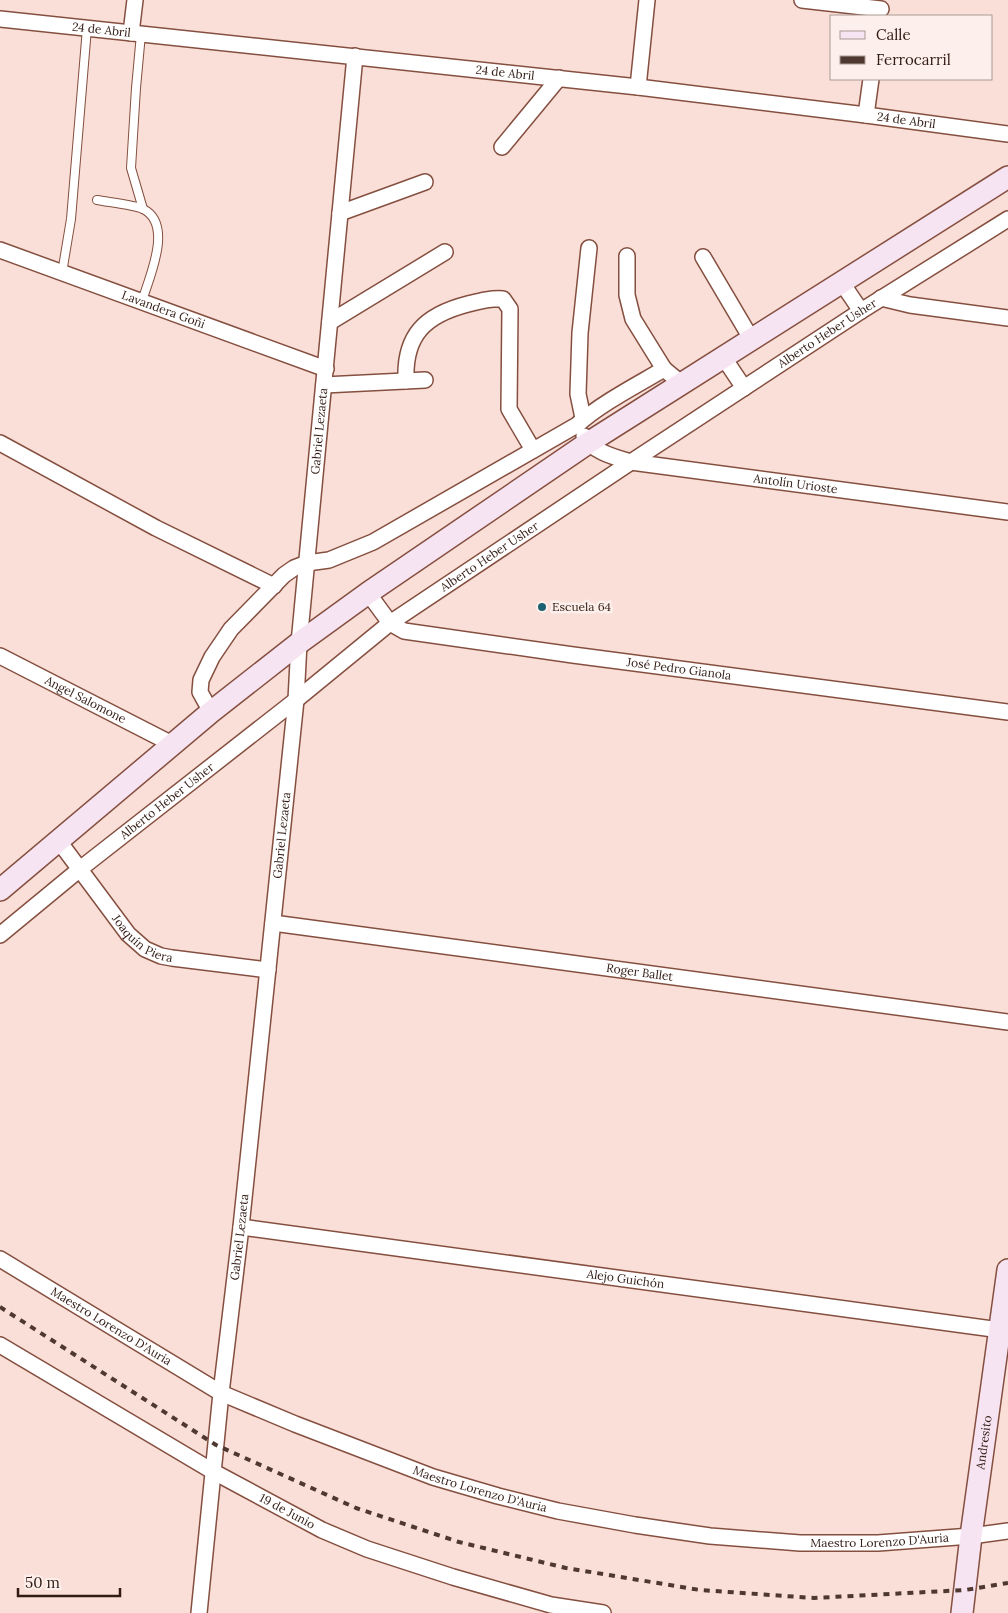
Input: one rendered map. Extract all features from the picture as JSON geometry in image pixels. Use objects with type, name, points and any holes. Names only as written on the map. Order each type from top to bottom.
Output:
[{"type":"street","points":[[135,0],[136,34]]},
{"type":"street","points":[[638,87],[647,0]]},
{"type":"street","points":[[802,0],[881,8]]},
{"type":"street","name":"24 de Abril","points":[[0,19],[638,87],[1008,134]]},
{"type":"street","name":"Gabriel Lezaeta","points":[[199,1613],[296,700],[299,643],[354,56]]},
{"type":"street","points":[[502,147],[559,78]]},
{"type":"street","points":[[866,115],[871,80]]},
{"type":"street","points":[[0,890],[211,712],[299,643],[368,593],[588,443],[1008,177]]},
{"type":"street","points":[[340,213],[425,182]]},
{"type":"street","name":"Alberto Heber Usher","points":[[0,935],[80,869],[296,700],[390,623],[880,298],[1008,219]]},
{"type":"street","points":[[588,443],[580,421],[578,394],[580,333],[589,248]]},
{"type":"street","name":"Lavandera Goñi","points":[[0,250],[326,369]]},
{"type":"street","points":[[330,322],[445,252]]},
{"type":"street","points":[[627,256],[627,295],[634,319],[664,369],[682,384]]},
{"type":"street","points":[[703,257],[752,340]]},
{"type":"street","points":[[842,283],[861,311]]},
{"type":"street","points":[[406,381],[408,351],[414,336],[425,324],[436,316],[458,307],[493,298],[503,299],[510,309],[509,409],[533,450]]},
{"type":"street","points":[[880,298],[910,305],[1008,318]]},
{"type":"street","points":[[724,358],[744,388]]},
{"type":"street","points":[[211,712],[200,692],[202,680],[212,657],[231,629],[284,575],[294,568],[307,563],[328,560],[373,542],[533,450],[664,369]]},
{"type":"street","points":[[324,385],[425,380]]},
{"type":"street","points":[[0,443],[156,528],[274,586]]},
{"type":"street","name":"Antolín Urioste","points":[[588,443],[611,456],[631,462],[1008,512]]},
{"type":"street","points":[[368,593],[390,623]]},
{"type":"street","name":"José Pedro Gianola","points":[[390,623],[404,631],[1008,712]]},
{"type":"street","name":"Angel Salomone","points":[[0,656],[172,744]]},
{"type":"street","name":"Joaquín Piera","points":[[58,840],[128,934],[145,949],[172,958],[268,970]]},
{"type":"street","name":"Roger Ballet","points":[[273,922],[1008,1022]]},
{"type":"street","name":"Alejo Guichón","points":[[241,1227],[1004,1330]]},
{"type":"street","name":"Maestro Lorenzo D'Auria","points":[[0,1259],[221,1392],[295,1424],[433,1477],[558,1511],[710,1536],[800,1543],[878,1543],[1008,1531]]},
{"type":"street","name":"Andresito","points":[[962,1613],[970,1536],[1004,1330],[1008,1270]]},
{"type":"street","name":"19 de Junio","points":[[0,1345],[214,1472],[322,1530],[367,1549],[551,1609],[604,1613]]},
{"type":"lane","points":[[62,273],[71,219],[87,28]]},
{"type":"lane","points":[[136,34],[136,88],[131,168],[143,209]]},
{"type":"lane","points":[[97,200],[143,209],[153,218],[158,229],[159,245],[142,301]]},
{"type":"railway","points":[[0,1307],[216,1445],[356,1508],[459,1542],[566,1568],[700,1590],[814,1598],[965,1590],[1008,1583]]},
{"type":"place","name":"Escuela 64","points":[[542,607]]}]
